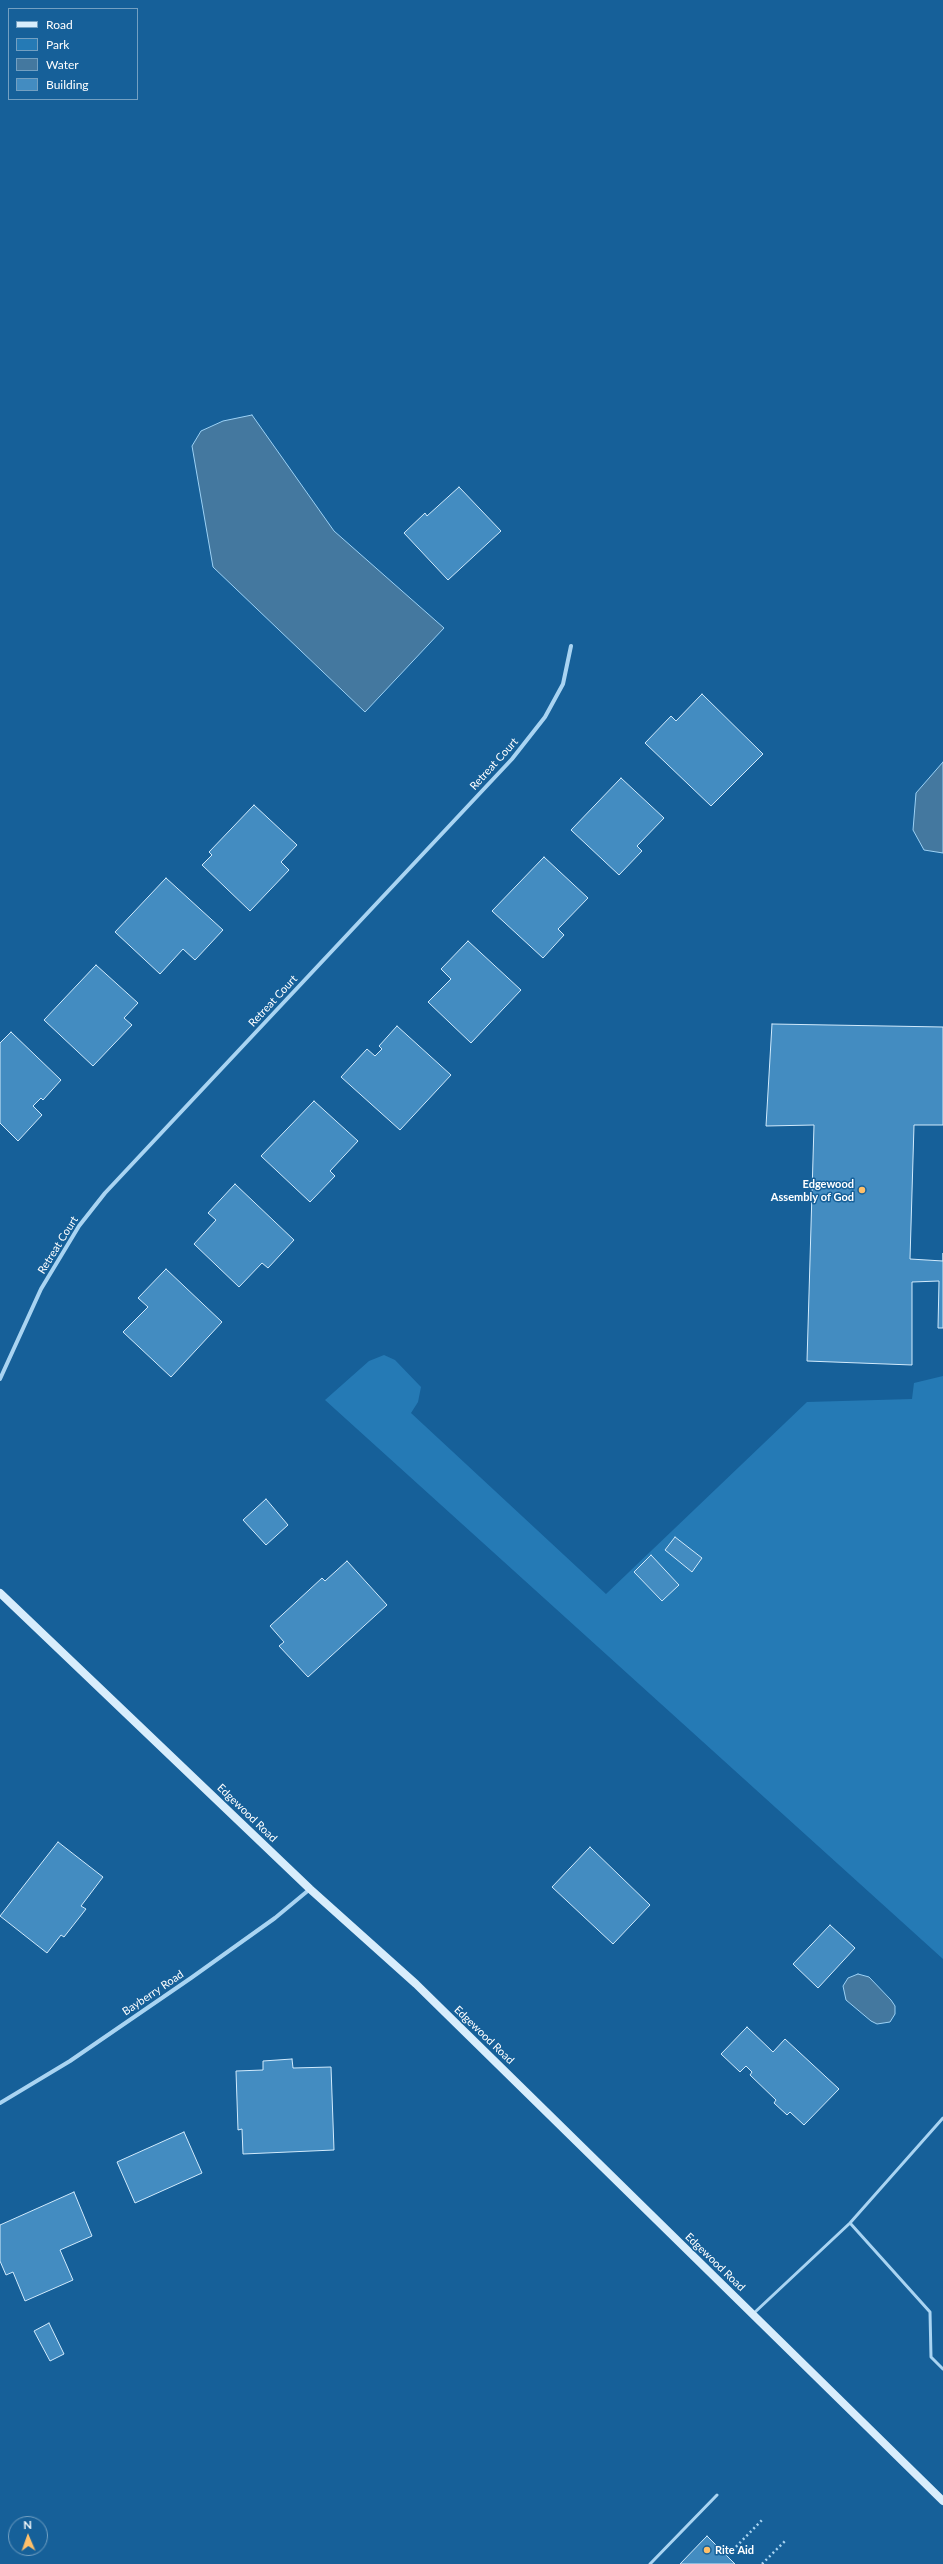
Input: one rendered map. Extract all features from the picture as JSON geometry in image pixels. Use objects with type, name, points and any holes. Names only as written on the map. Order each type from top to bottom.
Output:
[{"type":"main road","name":"Edgewood Road","points":[[0,1593],[310,1889],[416,1984],[943,2501]]},
{"type":"street","name":"Retreat Court","points":[[0,1379],[41,1289],[79,1226],[105,1193],[512,759],[545,717],[563,684],[571,646]]},
{"type":"street","name":"Bayberry Road","points":[[0,2103],[70,2061],[192,1978],[275,1918],[310,1889]]},
{"type":"lane","points":[[753,2315],[850,2223],[943,2118]]},
{"type":"lane","points":[[850,2223],[930,2312],[930,2358],[943,2369]]},
{"type":"lane","points":[[650,2564],[717,2495]]},
{"type":"path","points":[[729,2554],[763,2519]]},
{"type":"path","points":[[762,2564],[786,2540]]},
{"type":"green space","points":[[384,1355],[395,1360],[421,1387],[418,1402],[411,1413],[606,1594],[807,1402],[912,1399],[914,1383],[943,1376],[943,1959],[325,1400],[369,1361]]},
{"type":"water","points":[[252,415],[334,531],[444,628],[365,712],[213,567],[192,446],[201,431],[223,421]]},
{"type":"water","points":[[943,762],[943,853],[924,850],[913,830],[916,793]]},
{"type":"water","points":[[858,1974],[869,1977],[895,2006],[895,2014],[890,2022],[877,2024],[871,2021],[846,2000],[843,1986],[848,1978]]},
{"type":"building","points":[[459,487],[501,531],[448,580],[404,533],[425,513],[427,516]]},
{"type":"building","points":[[702,694],[763,754],[711,806],[645,743],[671,716],[676,721]]},
{"type":"building","points":[[621,778],[664,818],[637,846],[642,851],[619,875],[571,830]]},
{"type":"building","points":[[254,805],[297,845],[281,862],[289,870],[250,911],[202,865],[212,855],[209,852]]},
{"type":"building","points":[[544,857],[588,898],[558,929],[564,935],[543,958],[492,911]]},
{"type":"building","points":[[166,878],[223,930],[195,960],[183,949],[160,974],[115,932]]},
{"type":"building","points":[[468,941],[521,990],[471,1043],[428,1002],[451,979],[441,969]]},
{"type":"building","points":[[96,965],[138,1003],[124,1018],[132,1025],[93,1066],[44,1020]]},
{"type":"building","name":"Edgewood Assembly of God","points":[[772,1024],[943,1027],[943,1125],[914,1125],[910,1259],[943,1261],[943,1328],[938,1328],[939,1281],[912,1282],[912,1365],[807,1361],[814,1125],[766,1126]]},
{"type":"building","points":[[397,1026],[451,1075],[400,1130],[341,1077],[367,1049],[375,1056],[382,1049],[379,1046]]},
{"type":"building","points":[[11,1032],[61,1080],[43,1100],[41,1098],[33,1106],[42,1115],[18,1141],[0,1123],[0,1043]]},
{"type":"building","points":[[314,1101],[358,1141],[330,1171],[335,1176],[310,1202],[261,1156]]},
{"type":"building","points":[[235,1184],[294,1240],[268,1268],[262,1263],[239,1287],[194,1244],[216,1220],[208,1213]]},
{"type":"building","points":[[166,1269],[222,1322],[171,1377],[123,1332],[148,1307],[138,1298]]},
{"type":"building","points":[[266,1499],[288,1525],[266,1545],[243,1520]]},
{"type":"building","points":[[675,1537],[702,1558],[692,1572],[665,1550]]},
{"type":"building","points":[[651,1555],[679,1585],[662,1601],[634,1572]]},
{"type":"building","points":[[347,1561],[387,1605],[308,1677],[279,1646],[284,1642],[270,1626],[322,1578],[325,1581]]},
{"type":"building","points":[[58,1842],[103,1877],[81,1906],[86,1909],[64,1937],[61,1935],[47,1953],[0,1916]]},
{"type":"building","points":[[590,1847],[650,1905],[613,1944],[552,1887]]},
{"type":"building","points":[[830,1925],[855,1948],[818,1988],[793,1964]]},
{"type":"building","points":[[747,2027],[773,2052],[785,2039],[839,2089],[804,2125],[790,2112],[787,2115],[774,2103],[776,2100],[750,2075],[752,2072],[746,2066],[740,2072],[721,2054]]},
{"type":"building","points":[[292,2059],[293,2068],[331,2067],[334,2150],[243,2154],[242,2129],[238,2130],[236,2071],[263,2070],[263,2061]]},
{"type":"building","points":[[184,2132],[202,2173],[135,2203],[117,2162]]},
{"type":"building","points":[[74,2192],[92,2236],[60,2250],[73,2280],[25,2301],[13,2272],[6,2275],[0,2261],[0,2225]]},
{"type":"building","points":[[49,2323],[64,2354],[50,2361],[34,2331]]},
{"type":"building","name":"Rite Aid","points":[[707,2536],[735,2564],[680,2564]]},
{"type":"place","name":"Edgewood Assembly of God","points":[[862,1190]]},
{"type":"place","name":"Rite Aid","points":[[707,2550]]}]
